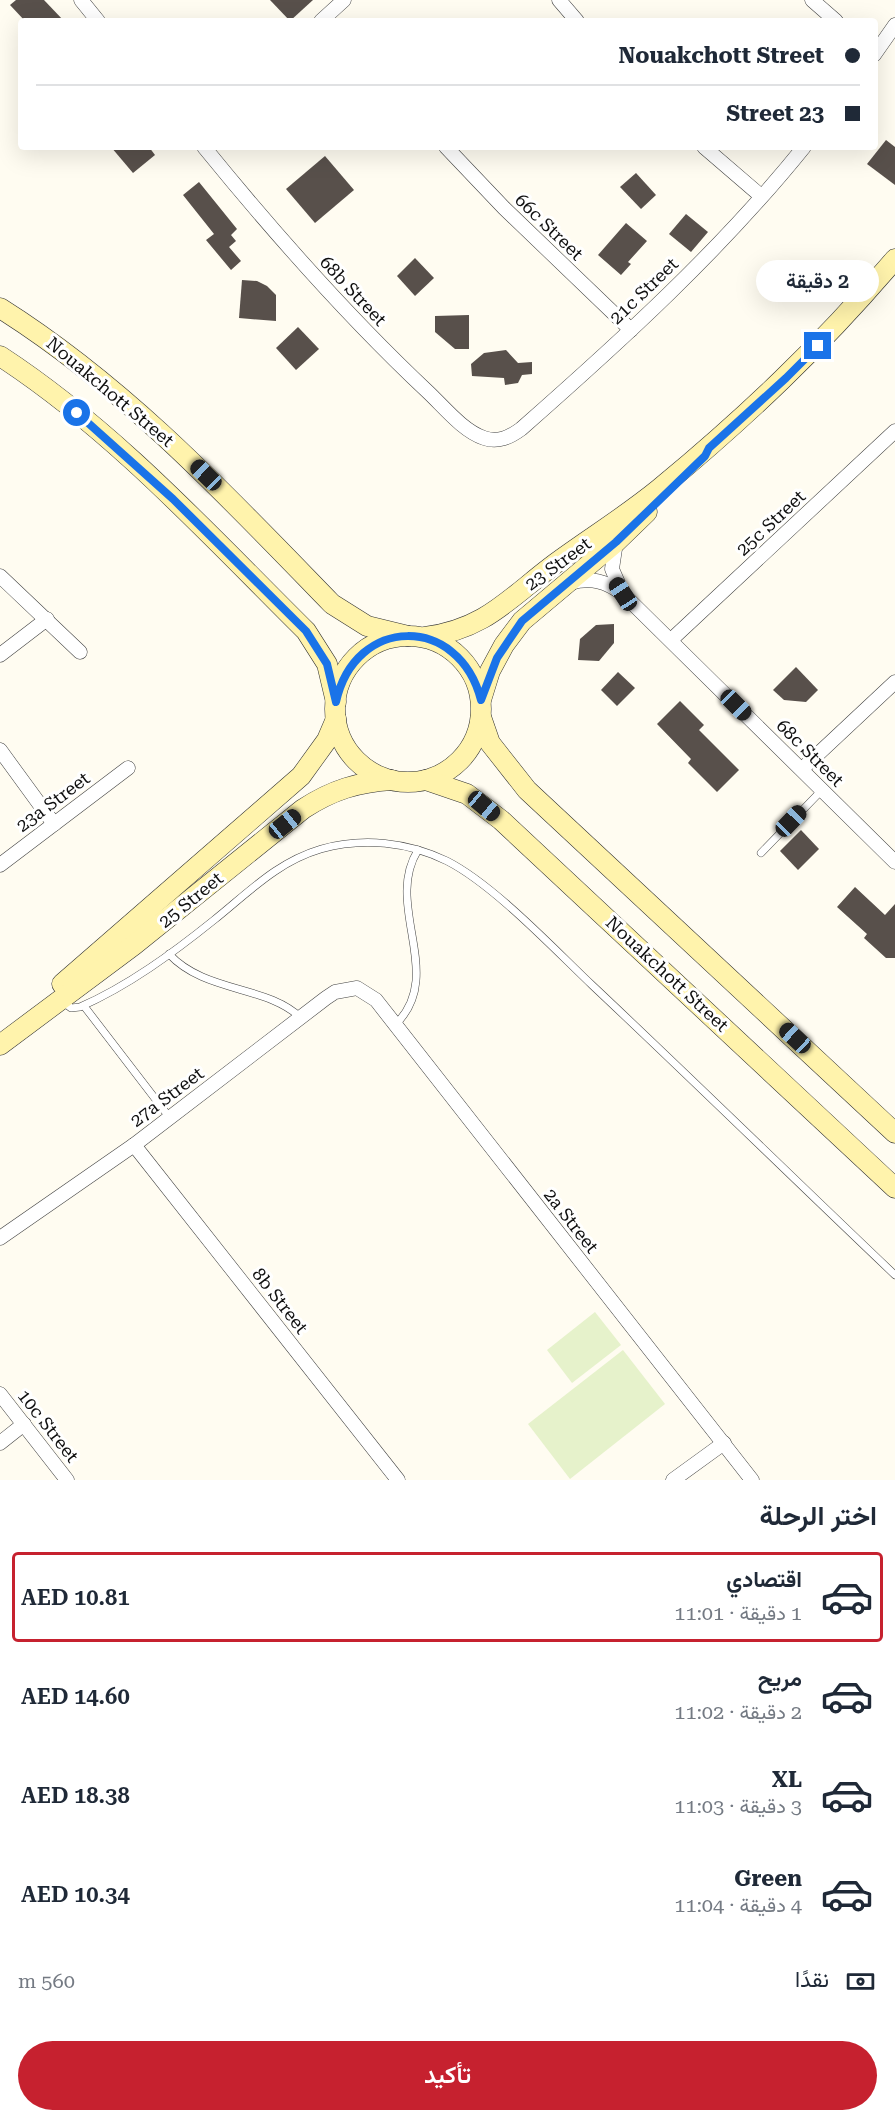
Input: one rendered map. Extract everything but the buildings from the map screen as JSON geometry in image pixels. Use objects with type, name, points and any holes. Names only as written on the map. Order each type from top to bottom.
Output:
[{"type":"street","points":[[81,0],[96,18]]},
{"type":"street","points":[[330,18],[344,0]]},
{"type":"street","points":[[559,0],[574,18]]},
{"type":"street","points":[[812,0],[833,18]]},
{"type":"street","points":[[878,50],[895,25]]},
{"type":"street","name":"68b Street","points":[[207,150],[324,288],[394,360],[473,433],[493,441]]},
{"type":"street","name":"66c Street","points":[[449,150],[504,208],[631,330]]},
{"type":"street","points":[[707,150],[761,196]]},
{"type":"street","name":"21c Street","points":[[493,441],[503,439],[521,429],[631,330],[761,196],[801,150]]},
{"type":"street","name":"23 Street","points":[[481,708],[490,671],[504,645],[522,621],[616,542],[705,456],[709,448],[786,378],[895,259]]},
{"type":"street","name":"Nouakchott Street","points":[[0,308],[91,372],[150,421],[332,604],[367,626],[416,636]]},
{"type":"street","name":"Nouakchott Street","points":[[0,356],[63,401],[119,448],[306,631],[327,664],[336,710]]},
{"type":"street","name":"25c Street","points":[[671,640],[895,431]]},
{"type":"street","name":"23 Street","points":[[416,636],[458,631],[489,616],[556,563],[651,495],[700,451],[709,448]]},
{"type":"street","name":"68c Street","points":[[616,542],[612,555],[612,569],[623,594]]},
{"type":"street","points":[[0,576],[80,652]]},
{"type":"street","name":"68c Street","points":[[567,583],[597,580],[611,585],[623,594],[895,862]]},
{"type":"street","points":[[0,655],[47,619]]},
{"type":"street","points":[[481,708],[469,750],[443,774],[426,780],[392,780],[360,765],[344,744],[336,710],[339,684],[359,655],[382,641],[416,636],[441,643],[462,660],[477,682],[490,743],[527,790],[895,1133]]},
{"type":"street","points":[[802,770],[895,682]]},
{"type":"street","name":"25 Street","points":[[0,1033],[68,979],[301,776],[315,759],[336,710]]},
{"type":"street","points":[[0,750],[54,824]]},
{"type":"street","name":"23a Street","points":[[0,865],[128,768]]},
{"type":"street","name":"25 Street","points":[[0,1045],[200,894],[303,808],[345,787],[368,781],[392,780]]},
{"type":"street","name":"Nouakchott Street","points":[[426,780],[466,794],[501,820],[895,1188]]},
{"type":"street","name":"2a Street","points":[[357,988],[376,1000],[752,1480]]},
{"type":"street","name":"27a Street","points":[[0,1238],[134,1145],[336,992],[357,988]]},
{"type":"street","name":"8b Street","points":[[134,1145],[398,1480]]},
{"type":"street","name":"10c Street","points":[[0,1394],[67,1480]]},
{"type":"street","points":[[0,1443],[24,1424]]},
{"type":"street","points":[[673,1480],[724,1443]]},
{"type":"lane","points":[[761,853],[822,790]]},
{"type":"lane","points":[[61,1000],[71,1008],[84,1006],[169,954],[266,875],[294,859],[324,848],[355,843],[387,844],[418,850],[464,871],[503,903],[629,1020],[895,1275]]},
{"type":"lane","points":[[395,1025],[411,1005],[418,981],[406,884],[410,866],[418,850]]},
{"type":"lane","points":[[169,954],[196,975],[285,1006],[301,1018]]},
{"type":"lane","points":[[84,1006],[170,1118]]},
{"type":"green space","points":[[595,1312],[621,1345],[572,1383],[547,1350]]},
{"type":"green space","points":[[623,1350],[665,1404],[570,1479],[528,1424]]},
{"type":"route","points":[[77,413],[119,448],[173,499],[306,631],[318,646],[327,664],[336,702],[339,684],[359,655],[390,638],[408,636],[425,637],[441,643],[456,653],[477,682],[481,700],[490,671],[504,645],[522,621],[616,542],[705,456],[709,448],[818,346]]}]
